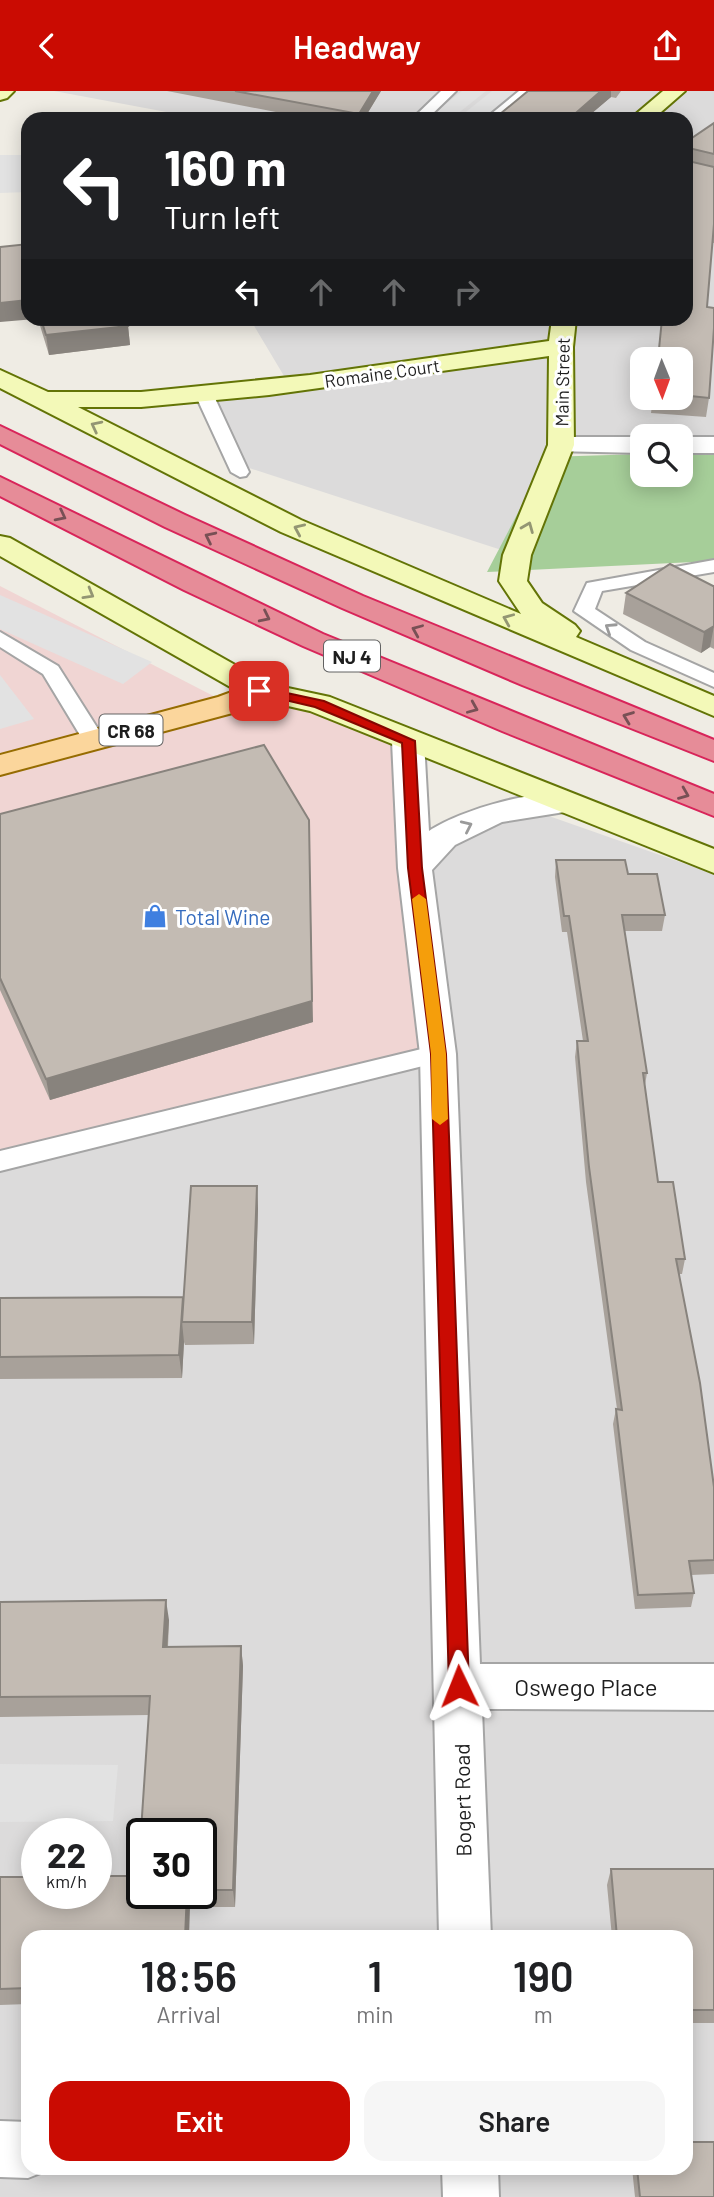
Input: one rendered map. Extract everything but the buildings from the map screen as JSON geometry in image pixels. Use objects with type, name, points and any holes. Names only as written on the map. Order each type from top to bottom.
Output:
[{"type":"highway","name":"NJ 4","points":[[0,433],[225,545],[388,618],[714,751]]},
{"type":"highway","name":"NJ 4","points":[[0,485],[122,548],[311,639],[503,721],[714,806]]},
{"type":"main road","name":"CR 68","points":[[0,765],[229,704],[259,691]]},
{"type":"street","points":[[0,94],[4,91]]},
{"type":"street","points":[[649,112],[675,91]]},
{"type":"street","name":"Main Street","points":[[561,446],[563,326]]},
{"type":"street","name":"Romaine Court","points":[[36,395],[91,402],[204,394],[290,386],[561,347]]},
{"type":"street","points":[[0,378],[291,526],[714,707]]},
{"type":"street","points":[[615,666],[533,609],[513,581],[517,555],[561,446],[630,445]]},
{"type":"street","points":[[693,445],[714,445]]},
{"type":"street","points":[[0,544],[259,691],[319,704],[714,862]]},
{"type":"street","name":"Bogert Road","points":[[408,741],[415,868],[438,1054],[465,1930]]},
{"type":"street","points":[[415,868],[443,837],[495,813],[565,803]]},
{"type":"street","name":"Oswego Place","points":[[459,1686],[714,1687]]},
{"type":"street","points":[[0,2149],[21,2150]]},
{"type":"street","points":[[470,2175],[471,2197]]},
{"type":"lane","points":[[426,112],[449,91]]},
{"type":"lane","points":[[501,112],[527,91]]},
{"type":"lane","points":[[204,394],[240,472]]},
{"type":"lane","points":[[714,566],[594,587],[584,611],[638,646],[714,681]]},
{"type":"lane","points":[[0,638],[51,670],[94,740]]},
{"type":"lane","points":[[0,1161],[438,1054]]},
{"type":"shaded area","points":[[54,91],[714,91],[714,445],[693,445],[693,424],[630,424],[630,445],[561,446],[517,555],[249,468],[205,399],[290,386],[254,326],[693,326],[693,112],[166,112]]},
{"type":"shaded area","points":[[462,91],[486,91],[460,112],[436,112]]},
{"type":"shaded area","points":[[492,91],[517,91],[492,112],[466,112]]},
{"type":"shaded area","points":[[0,155],[21,155],[21,192],[0,193]]},
{"type":"shaded area","points":[[0,586],[229,704],[259,691],[408,741],[438,1054],[0,1161]]},
{"type":"shaded area","points":[[0,595],[152,662],[123,684],[0,629]]},
{"type":"shaded area","points":[[0,675],[34,719],[0,729]]},
{"type":"shaded area","points":[[529,809],[714,874],[714,2197],[0,2197],[0,1161],[415,868],[443,837]]},
{"type":"shaded area","points":[[0,1764],[118,1765],[113,1821],[112,1818],[21,1818],[21,1822],[0,1822]]},
{"type":"green space","points":[[714,452],[714,561],[487,572],[547,457],[630,454],[630,487],[693,487],[693,453]]},
{"type":"slow traffic","points":[[419,899],[438,1054],[440,1119]]},
{"type":"place","name":"Total Wine","points":[[155,916]]},
{"type":"route","points":[[259,691],[319,704],[408,741],[415,868],[438,1054],[459,1686]]}]
